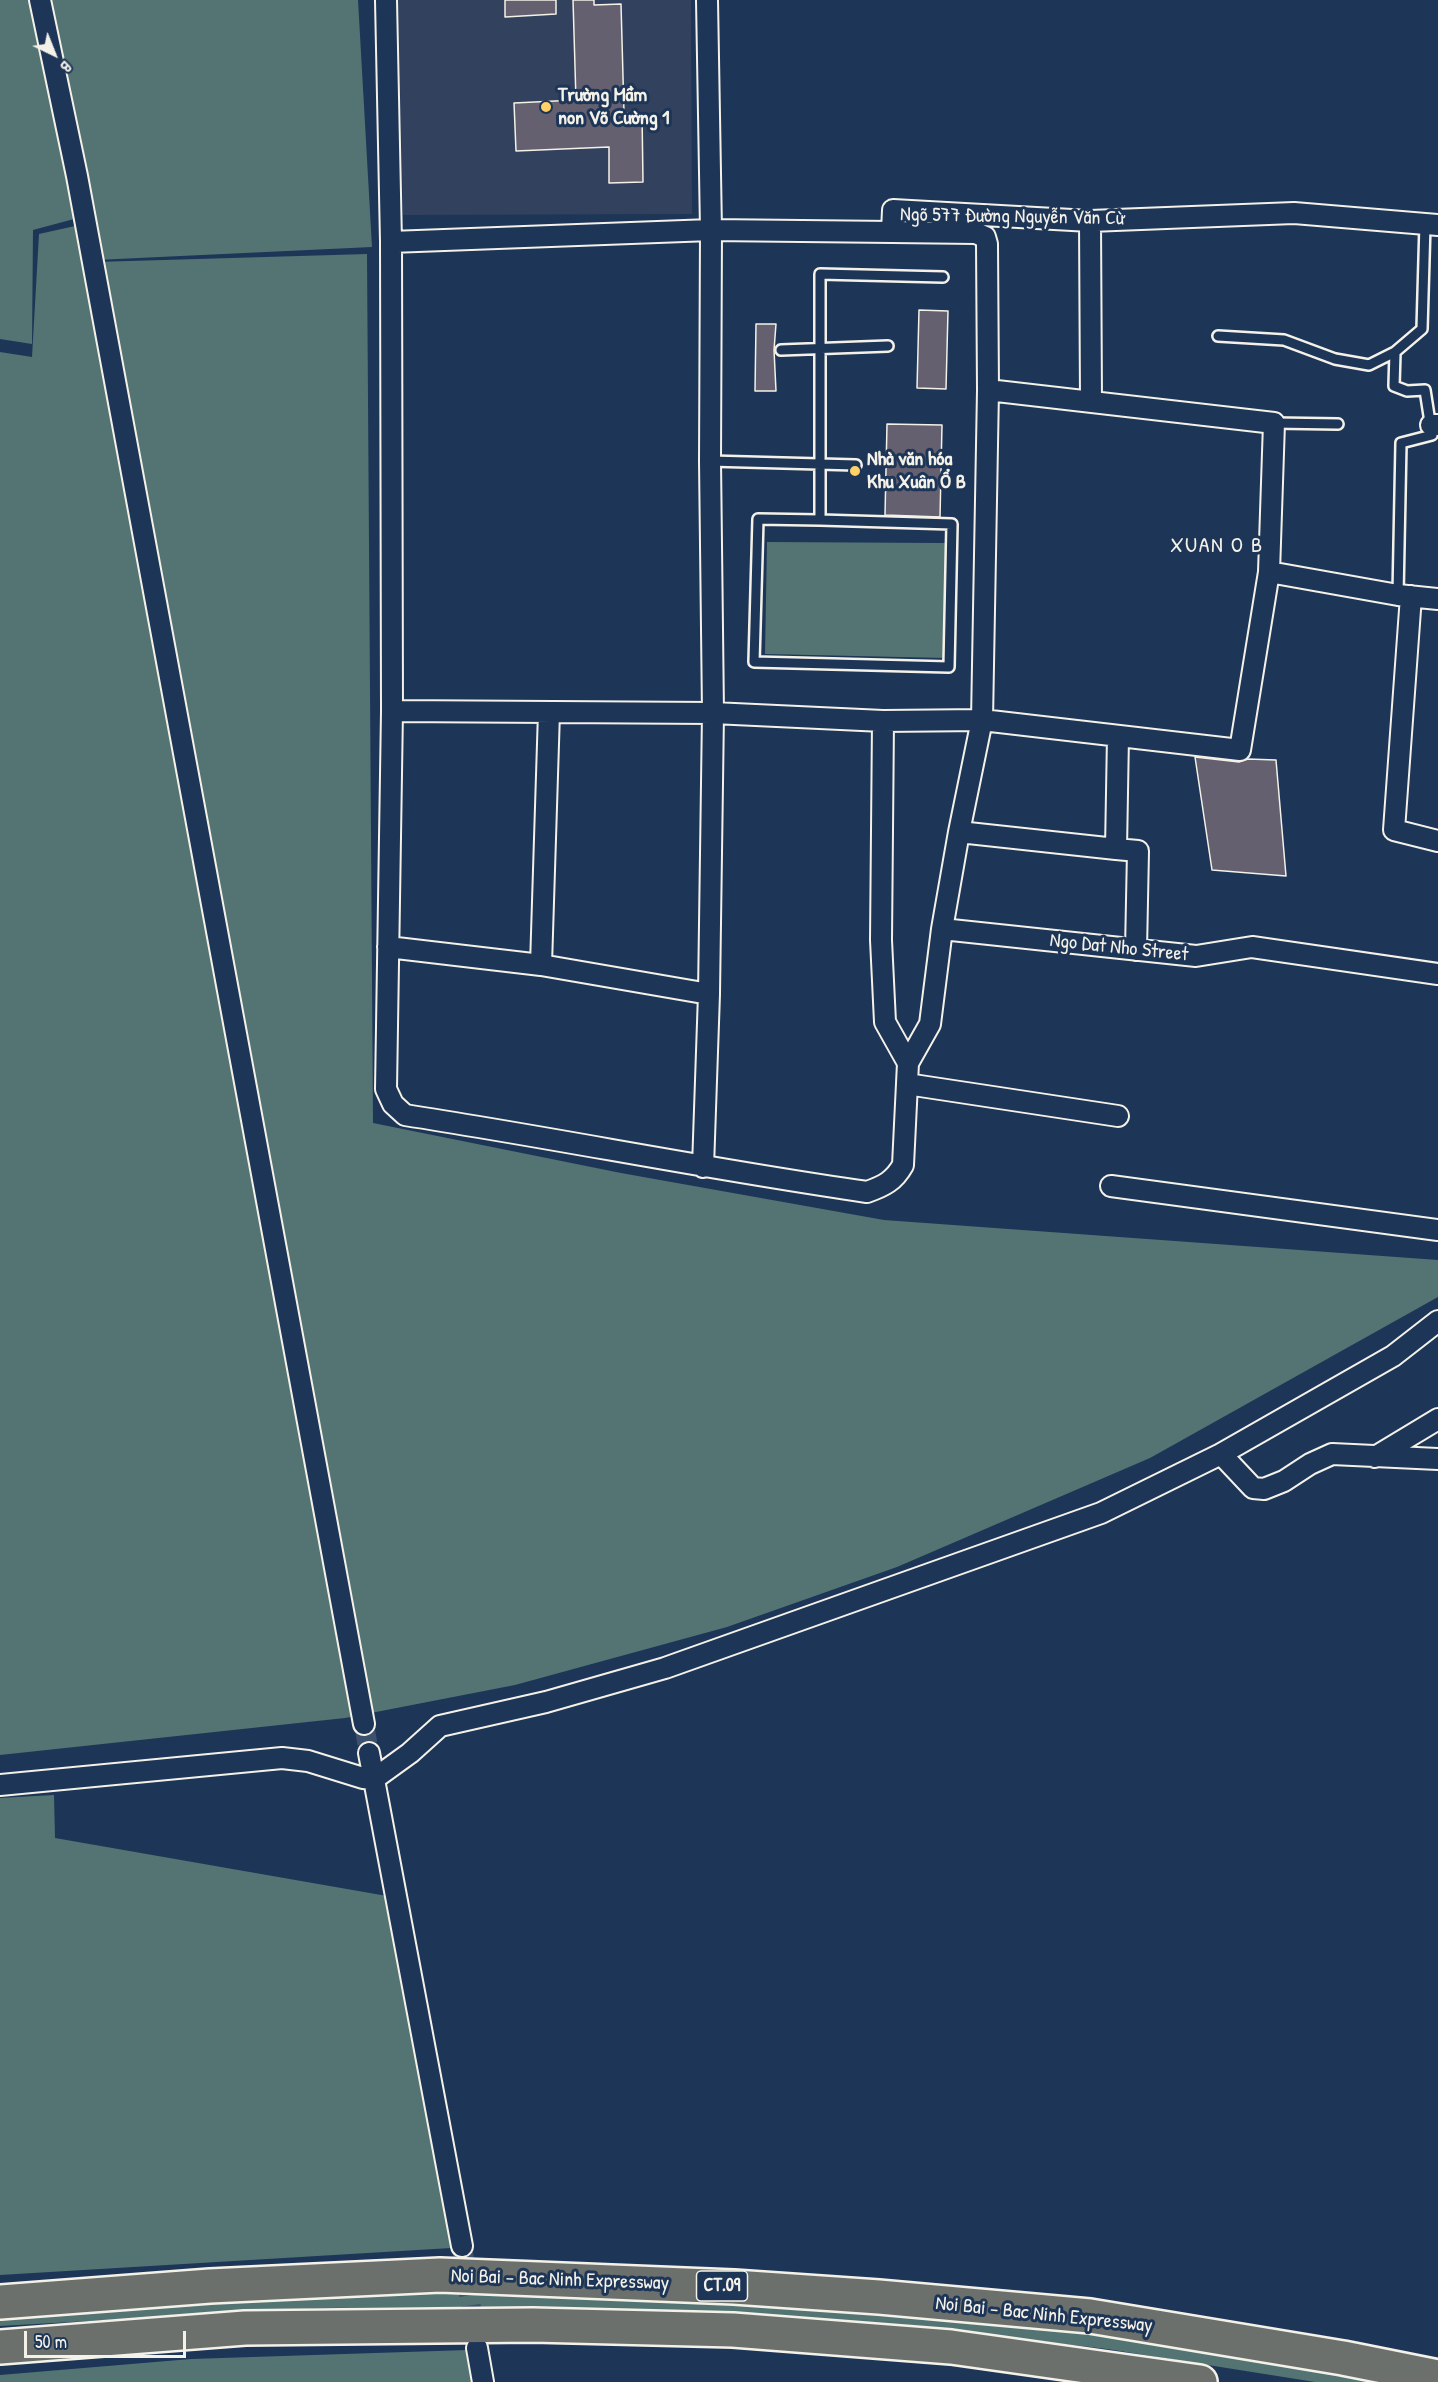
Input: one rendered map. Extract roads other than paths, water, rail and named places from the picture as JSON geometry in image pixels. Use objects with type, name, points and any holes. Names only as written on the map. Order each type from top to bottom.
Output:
[{"type":"highway","name":"Noi Bai – Bac Ninh Expressway","points":[[0,2302],[210,2286],[440,2276],[734,2287],[879,2297],[1090,2316],[1438,2376]]},
{"type":"highway","name":"CT.09","points":[[0,2347],[256,2328],[533,2325],[733,2330],[951,2347],[1200,2382]]},
{"type":"street","points":[[40,0],[77,176],[364,1724]]},
{"type":"street","points":[[386,0],[391,242],[392,711],[386,1089],[393,1104],[405,1115],[531,1135],[703,1167],[867,1192],[884,1186],[898,1174],[903,1165],[908,1063],[930,1024],[942,929],[982,720],[988,390],[987,244],[985,237],[976,233],[892,232]]},
{"type":"street","points":[[703,1167],[709,994],[713,712],[711,230],[707,0]]},
{"type":"street","name":"Ngõ 577 Đường Nguyễn Văn Cừ","points":[[391,242],[711,230],[892,232],[893,210],[1090,221],[1294,213],[1432,224]]},
{"type":"street","points":[[1090,221],[1090,400]]},
{"type":"street","points":[[392,711],[713,712],[883,721],[982,720],[1240,750],[1269,572],[1274,423],[988,390]]},
{"type":"street","points":[[1269,572],[1404,596],[1438,599]]},
{"type":"street","points":[[1404,596],[1394,830],[1438,841]]},
{"type":"street","points":[[541,965],[549,712]]},
{"type":"street","points":[[883,721],[881,940],[885,1022],[908,1063]]},
{"type":"street","points":[[1116,849],[1118,736]]},
{"type":"street","points":[[959,832],[1138,851],[1136,950]]},
{"type":"street","name":"Ngo Dat Nho Street","points":[[942,929],[1196,956],[1251,946],[1438,974]]},
{"type":"street","points":[[388,947],[541,965],[709,994]]},
{"type":"street","points":[[907,1084],[1118,1116]]},
{"type":"street","points":[[1111,1186],[1438,1230]]},
{"type":"street","points":[[0,1785],[282,1758],[308,1761],[363,1778],[374,1779],[410,1753],[440,1726],[546,1702],[665,1668],[1101,1512],[1221,1454],[1392,1356],[1438,1321]]},
{"type":"street","points":[[1375,1457],[1438,1419]]},
{"type":"street","points":[[1221,1454],[1253,1488],[1264,1489],[1284,1481],[1310,1464],[1332,1454],[1438,1459]]},
{"type":"street","points":[[369,1753],[462,2246]]},
{"type":"street","points":[[477,2348],[483,2382]]},
{"type":"lane","points":[[1218,336],[1284,340],[1335,359],[1369,365],[1395,352],[1422,329],[1432,224]]},
{"type":"lane","points":[[820,520],[820,274],[943,277]]},
{"type":"lane","points":[[781,350],[888,346]]},
{"type":"lane","points":[[1395,352],[1394,386],[1407,391],[1425,390],[1434,425],[1432,435],[1401,443],[1404,596]]},
{"type":"lane","points":[[1274,423],[1338,424]]},
{"type":"lane","points":[[711,461],[856,465]]},
{"type":"lane","points":[[758,519],[820,520],[952,524],[949,667],[754,662],[758,519]]},
{"type":"tunnel","points":[[364,1724],[369,1753]]},
{"type":"tunnel","points":[[462,2246],[475,2336]]},
{"type":"place","name":"Trường Mầm non Võ Cường 1","points":[[546,107]]},
{"type":"place","name":"Nhà văn hóa Khu Xuân Ổ B","points":[[855,471]]},
{"type":"district","name":"XUAN O B","points":[[1217,546]]}]
